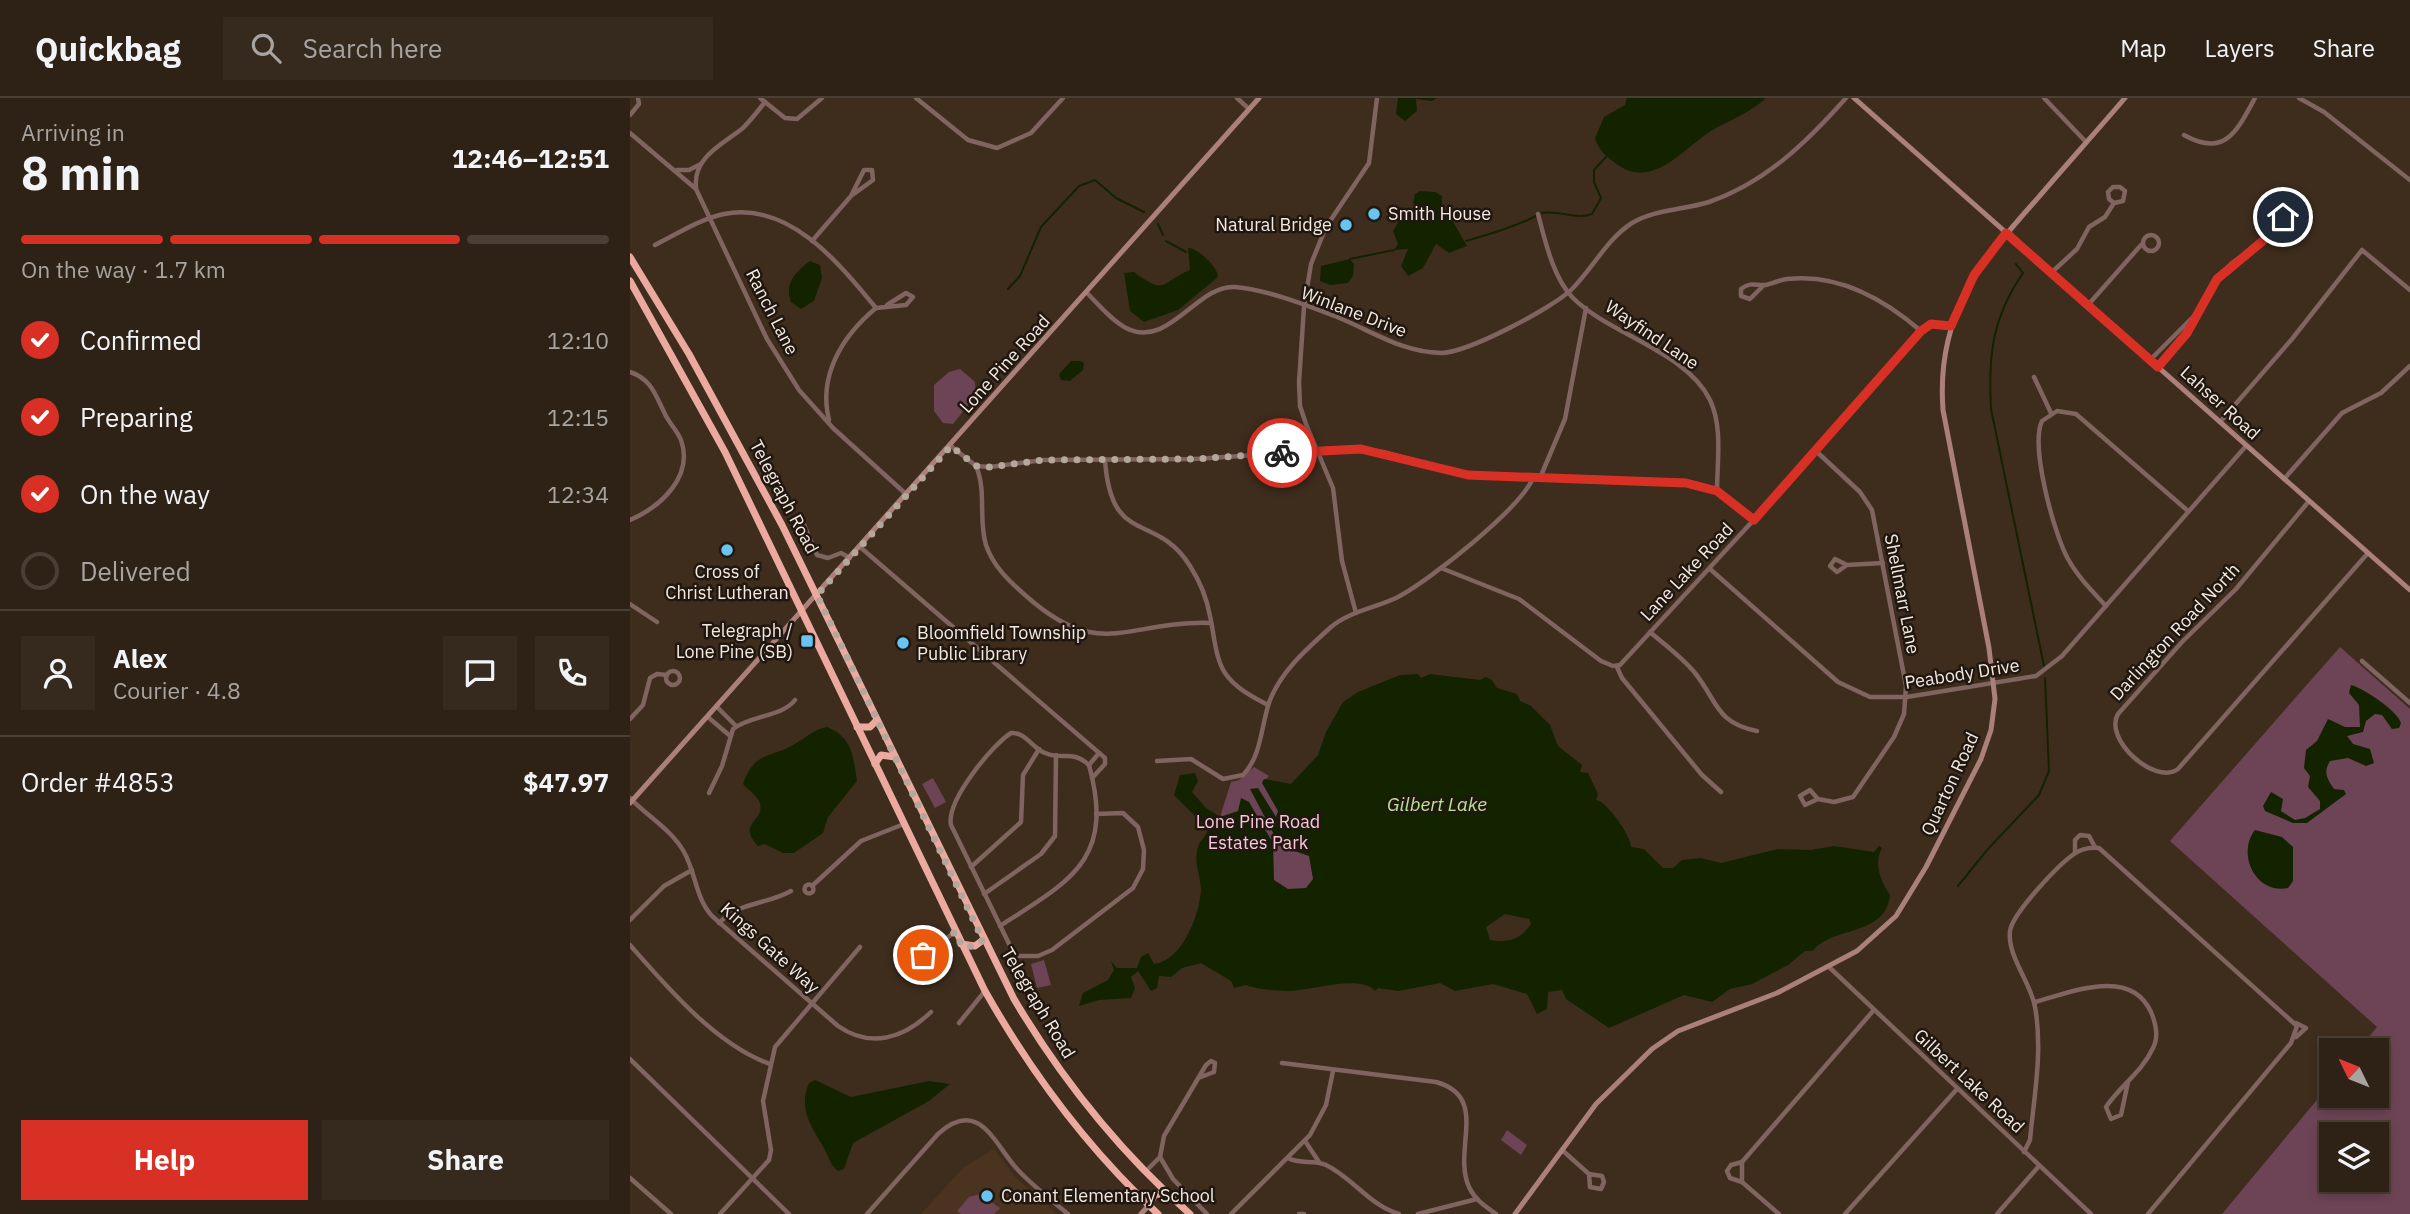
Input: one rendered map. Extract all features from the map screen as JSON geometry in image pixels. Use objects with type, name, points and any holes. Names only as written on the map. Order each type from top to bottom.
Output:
[{"type":"highway","name":"Telegraph Road","points":[[630,257],[666,312],[742,449],[817,595],[1014,999],[1055,1063],[1103,1126],[1145,1172],[1190,1214]]},
{"type":"highway","name":"Telegraph Road","points":[[630,281],[725,452],[985,991],[1017,1045],[1062,1109],[1104,1159],[1158,1214]]},
{"type":"highway","points":[[725,452],[734,455],[742,449]]},
{"type":"highway","points":[[739,481],[744,473],[755,475]]},
{"type":"highway","points":[[857,727],[870,727],[877,720]]},
{"type":"highway","points":[[875,765],[881,755],[895,757]]},
{"type":"highway","points":[[961,944],[975,946],[983,940]]},
{"type":"highway","points":[[1149,1205],[1155,1194],[1170,1196]]},
{"type":"street","points":[[630,115],[639,104],[638,98]]},
{"type":"street","points":[[677,170],[692,169],[702,163],[719,144],[745,126],[763,100],[785,118],[797,119],[822,98]]},
{"type":"street","points":[[916,98],[968,140],[997,148],[1031,133],[1050,116],[1063,98]]},
{"type":"street","points":[[1237,98],[1249,109]]},
{"type":"street","name":"Lone Pine Road","points":[[631,801],[718,708],[1259,98]]},
{"type":"street","points":[[1356,613],[1342,561],[1334,488],[1299,401],[1304,307],[1309,271],[1321,237],[1369,163],[1377,98]]},
{"type":"street","name":"Winlane Drive","points":[[1087,293],[1122,325],[1140,331],[1169,324],[1213,293],[1230,287],[1258,291],[1337,317],[1404,348],[1443,353],[1462,350],[1484,341],[1569,292],[1629,225],[1649,215],[1715,200],[1756,179],[1799,148],[1846,98]]},
{"type":"street","name":"Lahser Road","points":[[1854,98],[2410,590]]},
{"type":"street","points":[[2044,98],[2086,142]]},
{"type":"street","name":"Quarton Road","points":[[1515,1214],[1603,1096],[1663,1040],[1688,1026],[1756,1002],[1829,967],[1879,934],[1911,894],[1981,759],[1993,717],[1994,683],[1943,410],[1944,360],[1951,326],[1974,275],[2006,233],[2125,98]]},
{"type":"street","points":[[2183,135],[2203,144],[2228,139],[2239,127],[2255,98]]},
{"type":"street","points":[[2299,98],[2314,105],[2410,180]]},
{"type":"street","points":[[2314,105],[2318,98]]},
{"type":"street","name":"Ranch Lane","points":[[630,133],[677,170],[696,189],[783,365],[799,390],[830,424],[907,495]]},
{"type":"street","points":[[696,189],[696,178],[702,163]]},
{"type":"street","points":[[812,241],[851,196],[873,180],[872,170],[864,170],[851,196]]},
{"type":"street","points":[[2113,187],[2120,187],[2125,191],[2125,198],[2120,203],[2113,204],[2108,192],[2113,187]]},
{"type":"street","points":[[2051,273],[2077,249],[2089,227],[2105,217],[2113,204]]},
{"type":"street","points":[[655,245],[710,219],[736,212],[765,214],[787,223],[812,241],[876,308]]},
{"type":"street","points":[[2158,367],[2187,333],[2194,316],[2221,274],[2264,240],[2286,212]]},
{"type":"street","name":"Wayfind Lane","points":[[1538,214],[1549,250],[1569,292],[1586,308],[1662,355],[1692,378],[1707,395],[1717,426],[1717,491]]},
{"type":"street","points":[[2088,305],[2141,245]]},
{"type":"street","points":[[2220,422],[2292,339],[2361,250],[2410,290]]},
{"type":"street","points":[[1764,285],[1750,299],[1741,296],[1745,286],[1800,278],[1844,285],[1882,302],[1921,331],[1931,324],[1951,326]]},
{"type":"street","points":[[830,424],[826,397],[830,370],[848,336],[876,308],[906,305],[913,297],[906,293],[887,305]]},
{"type":"street","points":[[1540,478],[1565,419],[1586,308]]},
{"type":"street","points":[[2150,360],[2194,316]]},
{"type":"street","name":"Lane Lake Road","points":[[1617,667],[1692,584],[1710,569],[1921,331]]},
{"type":"street","points":[[2284,479],[2342,413],[2381,393],[2410,366]]},
{"type":"street","points":[[630,372],[644,378],[654,390],[678,434],[684,454],[681,473],[671,490],[652,508],[630,520]]},
{"type":"street","points":[[2034,377],[2051,413]]},
{"type":"street","points":[[2106,606],[2072,568],[2054,523],[2037,435],[2042,421],[2051,413],[2067,410],[2081,418],[2188,511]]},
{"type":"street","points":[[951,446],[976,466],[983,490],[984,538],[991,557],[1009,580],[1051,617],[1079,631],[1099,635],[1176,623],[1211,623]]},
{"type":"street","name":"Peabody Drive","points":[[1710,569],[1838,682],[1870,697],[1907,697],[2036,676],[2050,668],[2246,446]]},
{"type":"street","points":[[976,466],[1043,460],[1194,459],[1317,450],[1376,451],[1455,473],[1533,478],[1661,480],[1717,491],[1754,520]]},
{"type":"street","name":"Shellmarr Lane","points":[[1816,451],[1867,500],[1883,562],[1907,697],[1898,730],[1857,794],[1841,802],[1818,799]]},
{"type":"street","points":[[1105,460],[1108,494],[1115,507],[1131,523],[1170,544],[1184,557],[1202,589],[1224,671],[1241,689],[1268,705]]},
{"type":"street","points":[[1157,761],[1191,758],[1218,776],[1231,779],[1240,777],[1253,759],[1268,705],[1291,664],[1338,622],[1396,597],[1441,568],[1509,507],[1533,478]]},
{"type":"street","name":"Darlington Road North","points":[[2309,501],[2236,589],[2182,642],[2115,718],[2113,727],[2117,738],[2148,768],[2164,775],[2182,766],[2368,553]]},
{"type":"street","points":[[804,525],[817,555],[827,558],[841,553],[850,558]]},
{"type":"street","points":[[860,547],[1100,752],[1105,764],[1092,778]]},
{"type":"street","points":[[1847,565],[1883,562]]},
{"type":"street","points":[[1441,568],[1519,599],[1601,661],[1617,667],[1622,678],[1679,747],[1721,792]]},
{"type":"street","points":[[630,604],[657,622]]},
{"type":"street","points":[[1650,632],[1694,672],[1721,715],[1737,726],[1757,730]]},
{"type":"street","points":[[2362,662],[2410,703]]},
{"type":"street","points":[[630,719],[643,705],[650,678],[657,674],[667,675]]},
{"type":"street","points":[[709,793],[722,766],[729,735],[736,726],[783,710],[796,700]]},
{"type":"street","points":[[718,708],[736,726]]},
{"type":"street","points":[[709,718],[729,735]]},
{"type":"street","points":[[1000,926],[1054,891],[1076,871],[1093,843],[1096,814],[1089,765],[1075,755],[1056,755],[1039,749],[1021,734],[1011,733],[965,786],[950,818],[971,867],[984,894],[1000,926],[1015,956],[1041,955],[1129,893],[1140,877],[1144,863],[1138,827],[1123,813],[1096,814]]},
{"type":"street","points":[[971,867],[1021,822],[1023,775],[1039,749]]},
{"type":"street","points":[[1089,765],[1100,752]]},
{"type":"street","points":[[984,894],[1041,854],[1055,836],[1056,755]]},
{"type":"street","name":"Kings Gate Way","points":[[631,801],[679,844],[692,870],[704,906],[719,923],[846,1031],[872,1039],[904,1033],[931,1012]]},
{"type":"street","points":[[812,886],[861,841],[904,824]]},
{"type":"street","points":[[2075,853],[2075,840],[2080,835],[2089,836],[2095,847]]},
{"type":"street","points":[[2024,1152],[2030,1140],[2036,1073],[2035,1002],[2011,943],[2011,926],[2026,905],[2075,853],[2095,847],[2107,853],[2297,1027],[2306,1028],[2304,1033],[2295,1037],[2148,1214]]},
{"type":"street","points":[[630,920],[664,886],[692,870]]},
{"type":"street","points":[[719,923],[745,904],[773,900],[792,891]]},
{"type":"street","points":[[895,948],[923,955],[955,932]]},
{"type":"street","points":[[630,945],[730,1044],[770,1064]]},
{"type":"street","points":[[720,1214],[754,1180],[771,1155],[763,1108],[770,1064],[777,1043],[860,947]]},
{"type":"street","points":[[923,955],[925,970]]},
{"type":"street","name":"Gilbert Lake Road","points":[[1829,967],[2091,1214]]},
{"type":"street","points":[[2035,1002],[2110,985],[2127,989],[2138,996],[2153,1017],[2155,1042],[2128,1082],[2106,1107],[2110,1119],[2118,1119],[2122,1113],[2128,1082]]},
{"type":"street","points":[[959,1023],[985,991]]},
{"type":"street","points":[[1779,1214],[1742,1182],[1730,1178],[1727,1171],[1731,1165],[1742,1163],[1873,1011]]},
{"type":"street","points":[[2295,1037],[2297,1027]]},
{"type":"street","points":[[630,1059],[789,1214]]},
{"type":"street","points":[[1282,1063],[1436,1082],[1455,1090],[1465,1106],[1464,1166],[1469,1186],[1477,1199],[1496,1214]]},
{"type":"street","points":[[1231,1214],[1305,1141],[1324,1110],[1333,1071]]},
{"type":"street","points":[[1145,1172],[1160,1157],[1164,1136],[1201,1077]]},
{"type":"street","points":[[1845,1214],[1957,1089]]},
{"type":"street","points":[[867,1214],[938,1134],[949,1126],[962,1122],[978,1124],[989,1131],[1018,1170],[1068,1214]]},
{"type":"street","points":[[1305,1141],[1319,1162]]},
{"type":"street","points":[[1562,1150],[1589,1174]]},
{"type":"street","points":[[1160,1157],[1172,1179],[1207,1214]]},
{"type":"street","points":[[1289,1158],[1296,1162],[1319,1162],[1339,1172],[1377,1205],[1399,1214]]},
{"type":"street","points":[[1742,1163],[1742,1182]]},
{"type":"street","points":[[1997,1214],[2039,1166]]},
{"type":"street","points":[[630,1178],[671,1214]]},
{"type":"street","points":[[1418,1214],[1477,1199]]},
{"type":"street","points":[[1141,1214],[1149,1205]]},
{"type":"shaded area","name":"Conant Elementary School","points":[[994,1149],[1016,1178],[1057,1214],[921,1214],[963,1168]]},
{"type":"green space","points":[[960,369],[975,382],[976,395],[953,424],[943,423],[934,411],[934,385],[949,372]]},
{"type":"green space","points":[[2340,647],[2410,709],[2410,1214],[2222,1214],[2319,1097],[2319,1108],[2389,1108],[2389,1038],[2368,1038],[2377,1027],[2170,841]]},
{"type":"green space","name":"Lone Pine Road Estates Park","points":[[1254,767],[1269,776],[1266,779],[1334,881],[1281,903],[1220,817],[1231,782],[1239,780]]},
{"type":"green space","points":[[933,778],[946,802],[935,808],[922,784]]},
{"type":"green space","points":[[1044,960],[1051,985],[1037,988],[1031,964]]},
{"type":"green space","points":[[1507,1130],[1527,1145],[1521,1155],[1501,1140]]},
{"type":"green space","points":[[980,1194],[1000,1208],[994,1214],[961,1214],[957,1211],[969,1197]]},
{"type":"water","points":[[1398,98],[1437,98],[1432,101],[1416,99],[1417,111],[1405,121],[1396,114]]},
{"type":"water","points":[[1627,98],[1766,98],[1746,113],[1711,131],[1665,165],[1640,173],[1628,170],[1610,159],[1600,149],[1595,138],[1604,117],[1625,105]]},
{"type":"water","points":[[1420,191],[1435,192],[1442,196],[1442,209],[1450,216],[1467,246],[1449,253],[1436,244],[1423,268],[1408,276],[1401,266],[1408,249],[1394,250],[1398,244],[1393,231],[1403,214],[1422,214],[1422,207],[1413,203],[1415,194]]},
{"type":"water","points":[[1188,248],[1207,259],[1215,268],[1218,277],[1178,310],[1144,322],[1130,311],[1124,273],[1134,272],[1152,284],[1163,285],[1190,270]]},
{"type":"water","points":[[1350,259],[1354,264],[1353,276],[1348,283],[1330,285],[1320,281],[1321,266]]},
{"type":"water","points":[[810,261],[820,265],[822,278],[814,301],[801,309],[791,302],[790,284]]},
{"type":"water","points":[[1071,361],[1084,363],[1083,370],[1070,381],[1061,380],[1059,374]]},
{"type":"water","name":"Gilbert Lake","points":[[1418,674],[1421,678],[1430,674],[1480,680],[1486,677],[1492,680],[1497,688],[1517,694],[1520,701],[1531,706],[1550,725],[1558,746],[1582,765],[1580,772],[1588,773],[1598,794],[1596,800],[1606,806],[1618,820],[1631,847],[1644,849],[1663,868],[1673,868],[1682,860],[1701,858],[1721,863],[1778,849],[1811,850],[1834,846],[1874,852],[1879,846],[1882,848],[1878,860],[1879,872],[1890,895],[1886,908],[1879,918],[1869,925],[1821,943],[1813,951],[1805,951],[1788,965],[1752,984],[1730,989],[1712,1002],[1684,995],[1609,1028],[1566,999],[1562,990],[1548,992],[1547,1009],[1537,1014],[1527,994],[1493,984],[1455,991],[1440,983],[1398,991],[1378,988],[1375,991],[1368,986],[1346,983],[1295,991],[1261,989],[1246,985],[1234,988],[1231,981],[1201,963],[1182,968],[1171,977],[1159,976],[1157,988],[1151,991],[1138,971],[1131,977],[1135,988],[1131,998],[1099,1000],[1079,1006],[1083,993],[1108,980],[1114,970],[1111,961],[1117,968],[1137,968],[1141,957],[1148,953],[1154,964],[1164,961],[1181,946],[1193,924],[1201,891],[1197,853],[1208,829],[1174,795],[1180,775],[1195,773],[1198,781],[1192,792],[1206,808],[1220,817],[1238,811],[1241,798],[1249,802],[1273,843],[1274,880],[1288,889],[1306,888],[1313,879],[1309,856],[1280,846],[1250,789],[1258,788],[1276,817],[1278,811],[1262,783],[1264,779],[1291,784],[1318,755],[1326,732],[1343,702],[1358,692],[1400,675]],"holes":[[[1505,914],[1529,919],[1531,924],[1518,937],[1503,941],[1490,940],[1486,927]]]},
{"type":"water","points":[[2351,685],[2387,706],[2401,723],[2399,728],[2392,729],[2382,715],[2375,714],[2366,721],[2363,732],[2347,736],[2353,744],[2370,749],[2374,763],[2366,766],[2348,758],[2330,761],[2326,772],[2328,779],[2334,789],[2344,790],[2346,794],[2307,823],[2293,823],[2265,811],[2263,806],[2271,792],[2283,799],[2281,811],[2295,820],[2305,818],[2320,809],[2320,801],[2308,787],[2310,776],[2304,768],[2306,750],[2317,741],[2328,719],[2345,727],[2360,727],[2359,705],[2349,693]]},
{"type":"water","points":[[827,727],[836,731],[847,742],[853,756],[857,781],[828,817],[823,833],[794,853],[783,853],[765,844],[758,846],[750,832],[761,808],[758,799],[743,784],[752,766],[763,757]]},
{"type":"water","points":[[2255,830],[2282,837],[2293,847],[2293,881],[2288,888],[2277,889],[2267,885],[2252,871],[2248,850]]},
{"type":"water","points":[[815,1080],[851,1097],[929,1081],[950,1084],[929,1101],[853,1143],[844,1169],[838,1171],[831,1163],[806,1111],[806,1093],[809,1083]]},
{"type":"waterway","points":[[1542,213],[1580,216],[1592,214],[1601,198],[1594,182],[1594,170],[1606,157]]},
{"type":"waterway","points":[[1008,289],[1020,276],[1041,227],[1079,186],[1095,180],[1116,198],[1144,212]]},
{"type":"waterway","points":[[1466,241],[1536,216]]},
{"type":"waterway","points":[[1158,224],[1163,235]]},
{"type":"waterway","points":[[1166,241],[1186,252]]},
{"type":"waterway","points":[[1350,259],[1394,250]]},
{"type":"waterway","points":[[2016,264],[2023,273],[2004,306],[1994,338],[1990,372],[1991,409],[2044,666]]},
{"type":"waterway","points":[[1958,886],[1987,850],[2039,795],[2049,771],[2045,678]]},
{"type":"way so far","points":[[923,955],[942,938],[955,932],[961,944],[969,947],[983,940],[817,595],[951,446],[976,466],[990,467],[1043,460],[1194,459],[1282,453]]},
{"type":"place","name":"Smith House","points":[[1374,214]]},
{"type":"place","name":"Natural Bridge","points":[[1346,225]]},
{"type":"place","name":"Cross of Christ Lutheran","points":[[727,550]]},
{"type":"place","name":"Telegraph / Lone Pine (SB)","points":[[807,641]]},
{"type":"place","name":"Bloomfield Township Public Library","points":[[903,643]]},
{"type":"place","name":"Conant Elementary School","points":[[987,1196]]},
{"type":"route","points":[[1282,453],[1361,449],[1383,452],[1430,467],[1468,475],[1686,483],[1717,491],[1754,520],[1921,331],[1936,323],[1951,326],[1963,294],[1974,275],[2006,233],[2158,367],[2187,333],[2205,296],[2217,279],[2237,259],[2264,240],[2283,217]]}]
